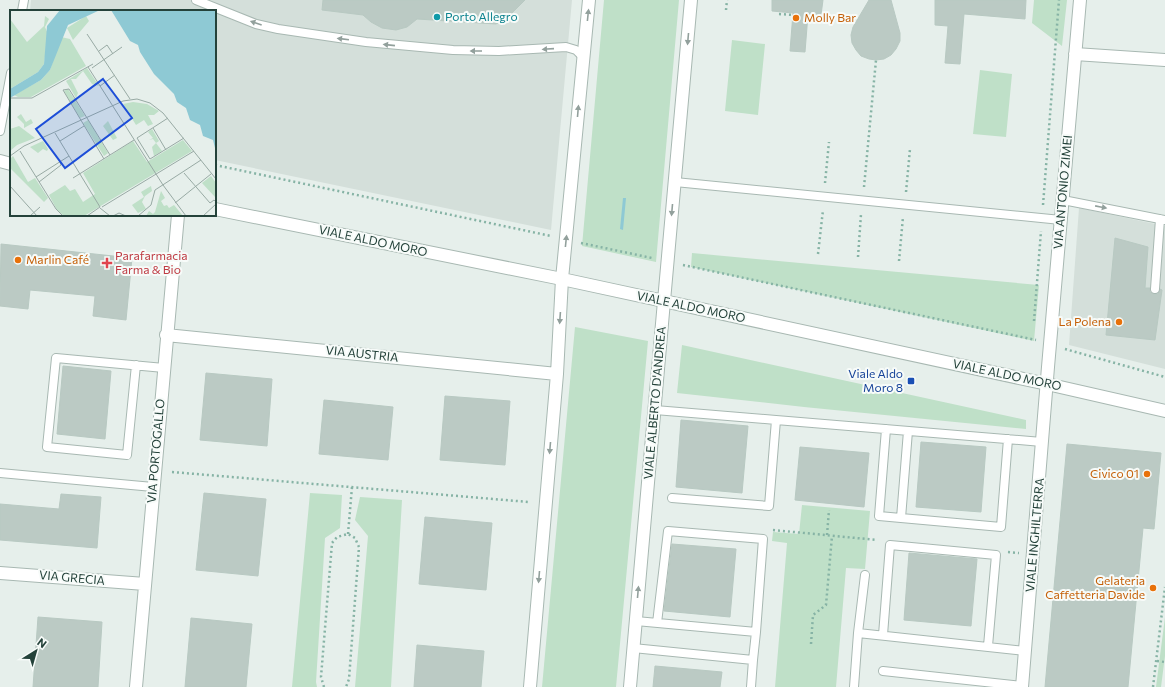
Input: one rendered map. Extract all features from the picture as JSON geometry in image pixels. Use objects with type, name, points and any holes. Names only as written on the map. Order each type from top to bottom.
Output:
[{"type":"street","points":[[530,687],[557,374],[562,279],[589,0]]},
{"type":"street","name":"VIALE ALBERTO D'ANDREA","points":[[630,687],[691,0]]},
{"type":"street","name":"VIA ANTONIO ZIMEI","points":[[1047,384],[1080,0]]},
{"type":"street","points":[[1075,54],[1165,60]]},
{"type":"street","points":[[0,162],[10,164]]},
{"type":"street","name":"VIALE ALDO MORO","points":[[216,208],[562,279],[1165,411]]},
{"type":"street","name":"VIA PORTOGALLO","points":[[136,687],[166,335],[178,216]]},
{"type":"street","name":"VIA AUSTRIA","points":[[166,335],[557,374]]},
{"type":"street","name":"VIALE INGHILTERRA","points":[[1022,686],[1047,384]]},
{"type":"street","name":"VIA GRECIA","points":[[0,572],[145,584]]},
{"type":"lane","points":[[22,10],[24,0]]},
{"type":"lane","points":[[196,0],[256,24],[321,36],[453,50],[500,51],[566,47],[576,50],[583,57]]},
{"type":"lane","points":[[0,131],[10,78]]},
{"type":"lane","points":[[675,182],[1061,220]]},
{"type":"lane","points":[[1063,200],[1162,220],[1155,289]]},
{"type":"lane","points":[[136,365],[127,455],[47,447],[56,358],[136,365],[164,368]]},
{"type":"lane","points":[[655,410],[1042,442]]},
{"type":"lane","points":[[672,498],[769,506],[776,420]]},
{"type":"lane","points":[[886,429],[879,516],[901,518],[1001,526],[1008,440]]},
{"type":"lane","points":[[901,518],[908,431]]},
{"type":"lane","points":[[0,473],[153,487]]},
{"type":"lane","points":[[657,623],[668,531],[763,538],[751,687]]},
{"type":"lane","points":[[883,635],[890,545],[996,555],[988,646]]},
{"type":"lane","points":[[854,687],[864,574]]},
{"type":"lane","points":[[636,621],[756,632]]},
{"type":"lane","points":[[858,633],[1025,651]]},
{"type":"lane","points":[[633,648],[753,660]]},
{"type":"lane","points":[[883,671],[1022,686]]},
{"type":"path","points":[[726,10],[727,0]]},
{"type":"path","name":"VIA ANTONIO ZIMEI","points":[[1043,212],[1059,0]]},
{"type":"path","points":[[779,14],[793,15]]},
{"type":"path","points":[[858,257],[867,145],[876,60]]},
{"type":"path","points":[[216,165],[552,236]]},
{"type":"path","points":[[1034,324],[1042,225]]},
{"type":"path","points":[[585,243],[651,258]]},
{"type":"path","points":[[678,264],[1033,340],[1034,332]]},
{"type":"path","points":[[1072,351],[1165,377]]},
{"type":"path","points":[[172,472],[529,502]]},
{"type":"path","points":[[348,534],[352,487]]},
{"type":"path","points":[[827,535],[829,510]]},
{"type":"path","points":[[770,530],[878,540]]},
{"type":"path","points":[[324,687],[321,678],[332,543],[337,537],[348,534],[355,538],[359,546],[349,679],[346,687]]},
{"type":"path","points":[[811,644],[813,615],[826,605],[832,536]]},
{"type":"path","points":[[1002,551],[1033,554]]},
{"type":"path","points":[[1153,687],[1165,588]]},
{"type":"path","points":[[1157,661],[1165,662]]},
{"type":"shaded area","points":[[31,0],[572,0],[551,230],[216,160],[216,10],[30,10]]},
{"type":"shaded area","points":[[1079,208],[1165,226],[1165,369],[1069,345]]},
{"type":"green space","points":[[604,0],[679,0],[656,262],[582,246]]},
{"type":"green space","points":[[1034,0],[1067,0],[1062,46],[1032,23]]},
{"type":"green space","points":[[732,40],[765,44],[758,115],[725,111]]},
{"type":"green space","points":[[980,70],[1012,74],[1006,137],[973,134]]},
{"type":"green space","points":[[692,253],[1039,285],[1034,341],[691,267]]},
{"type":"green space","points":[[575,327],[648,341],[616,687],[542,687]]},
{"type":"green space","points":[[682,345],[1026,420],[1026,429],[677,393]]},
{"type":"green space","points":[[310,493],[342,495],[340,528],[325,538],[316,682],[317,687],[292,687]]},
{"type":"green space","points":[[360,497],[402,500],[391,687],[355,687],[368,536],[355,520]]},
{"type":"green space","points":[[802,505],[870,511],[865,569],[846,568],[836,687],[775,687],[787,543],[772,541],[773,532],[799,534]]},
{"type":"green space","points":[[1165,617],[1165,656],[1161,687],[1156,687]]},
{"type":"water","points":[[623,198],[626,198],[623,230],[620,229]]},
{"type":"building","name":"Porto Allegro","points":[[323,0],[525,0],[507,18],[496,24],[417,19],[407,27],[396,30],[382,28],[371,22],[363,15],[322,10]]},
{"type":"building","points":[[772,0],[823,0],[821,15],[808,14],[805,52],[790,51],[793,13],[772,11]]},
{"type":"building","points":[[869,0],[891,0],[900,33],[900,41],[896,49],[891,55],[884,59],[876,60],[861,56],[852,43],[851,35],[853,27]]},
{"type":"building","points":[[935,0],[1026,0],[1025,19],[964,14],[960,64],[945,63],[948,26],[935,25]]},
{"type":"building","points":[[1115,238],[1148,247],[1145,288],[1150,288],[1150,292],[1154,294],[1158,294],[1160,289],[1162,290],[1155,340],[1106,335]]},
{"type":"building","points":[[1,244],[132,258],[126,320],[93,316],[95,296],[30,290],[28,309],[0,306]]},
{"type":"building","points":[[63,366],[111,371],[105,439],[57,434]]},
{"type":"building","points":[[206,373],[272,379],[267,446],[200,440]]},
{"type":"building","points":[[445,396],[510,401],[505,465],[440,460]]},
{"type":"building","points":[[324,400],[393,407],[388,460],[319,454]]},
{"type":"building","points":[[681,420],[748,426],[742,493],[676,487]]},
{"type":"building","points":[[921,442],[986,447],[981,512],[916,507]]},
{"type":"building","points":[[1067,444],[1161,453],[1154,529],[1143,528],[1128,687],[1045,687]]},
{"type":"building","points":[[800,447],[869,453],[864,507],[795,500]]},
{"type":"building","points":[[204,493],[266,499],[258,576],[196,570]]},
{"type":"building","points":[[61,494],[101,497],[97,548],[0,540],[0,504],[59,509]]},
{"type":"building","points":[[425,517],[492,523],[486,590],[419,584]]},
{"type":"building","points":[[672,544],[736,549],[730,617],[664,611]]},
{"type":"building","points":[[909,553],[977,559],[971,626],[904,620]]},
{"type":"building","points":[[38,617],[102,622],[98,687],[33,687]]},
{"type":"building","points":[[191,618],[252,624],[246,687],[185,687]]},
{"type":"building","points":[[417,645],[484,651],[481,687],[414,687]]},
{"type":"building","points":[[655,666],[722,672],[720,687],[653,687]]},
{"type":"place","name":"Porto Allegro","points":[[437,17]]},
{"type":"place","name":"Molly Bar","points":[[796,18]]},
{"type":"place","name":"Marlin Café","points":[[18,260]]},
{"type":"place","name":"Parafarmacia Farma & Bio","points":[[107,263]]},
{"type":"place","name":"La Polena","points":[[1119,322]]},
{"type":"place","name":"Viale Aldo Moro 8","points":[[911,381]]},
{"type":"place","name":"Civico 01","points":[[1147,474]]},
{"type":"place","name":"Gelateria Caffetteria Davide","points":[[1153,588]]}]
